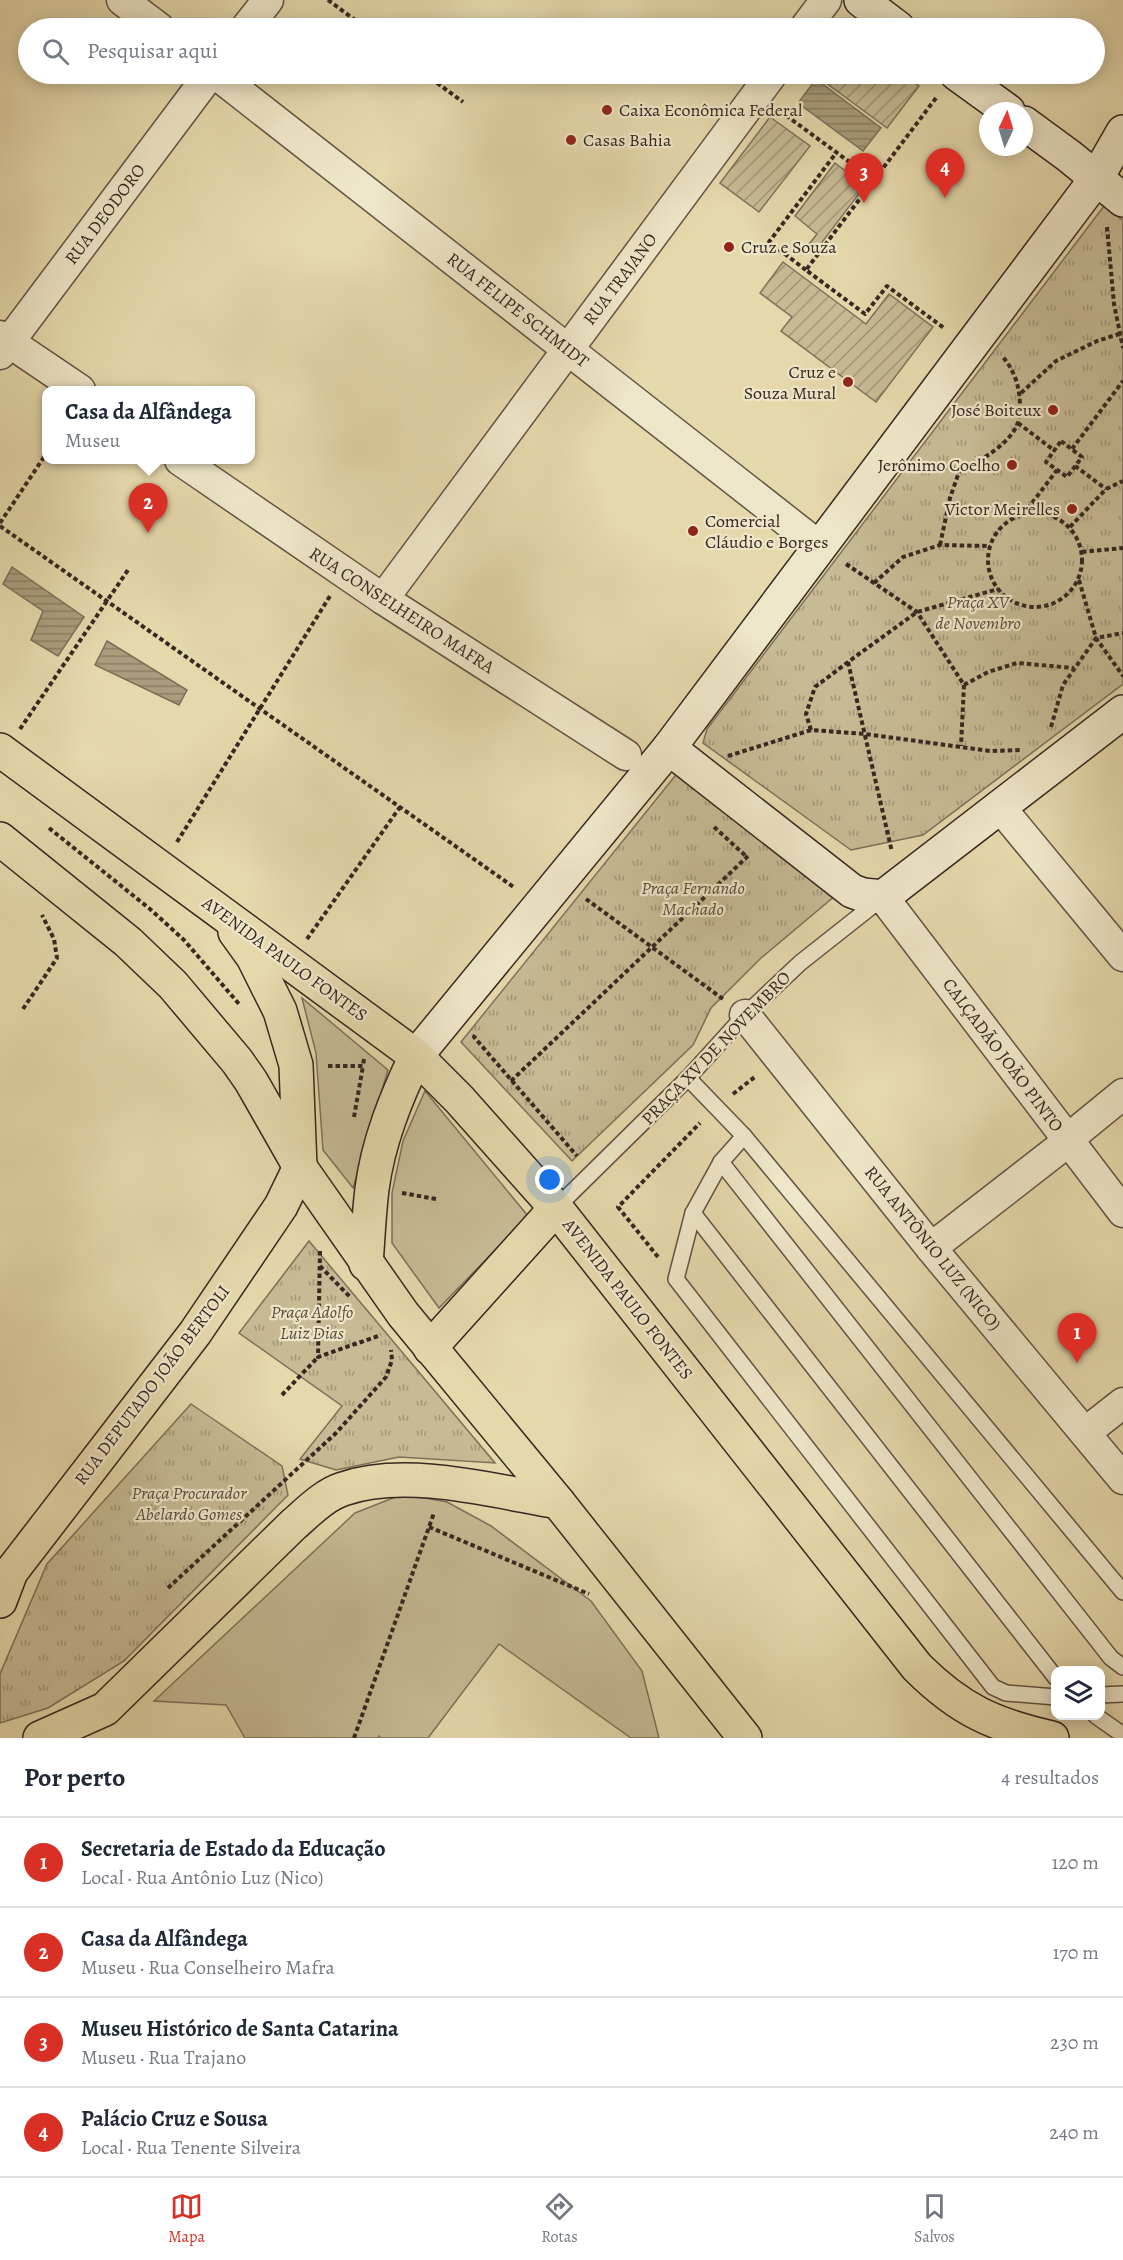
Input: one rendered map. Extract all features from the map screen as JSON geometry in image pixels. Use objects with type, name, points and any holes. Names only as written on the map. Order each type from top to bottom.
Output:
[{"type":"main road","points":[[861,0],[885,18]]},
{"type":"main road","points":[[953,84],[990,102]]},
{"type":"main road","points":[[1033,130],[1069,156],[1110,191]]},
{"type":"main road","points":[[366,1264],[372,1188],[384,1138],[398,1096],[416,1056],[680,757],[832,555],[894,448],[981,332],[1110,191],[1123,132]]},
{"type":"main road","name":"PRAÇA XV DE NOVEMBRO","points":[[892,891],[1123,712]]},
{"type":"main road","name":"AVENIDA PAULO FONTES","points":[[8,743],[218,909],[416,1056],[459,1099],[556,1208],[917,1667],[939,1689],[968,1708],[1003,1726],[1052,1738]]},
{"type":"main road","points":[[680,757],[852,891],[869,897],[892,891]]},
{"type":"main road","points":[[0,839],[128,942],[173,985],[237,1061],[256,1089],[300,1167],[403,1314],[558,1502],[745,1738]]},
{"type":"main road","points":[[218,909],[253,957],[279,1011],[296,1065],[300,1167]]},
{"type":"main road","name":"RUA DEPUTADO JOÃO BERTOLI","points":[[4,1585],[195,1333],[281,1206],[300,1167]]},
{"type":"main road","points":[[430,1348],[556,1208]]},
{"type":"main road","points":[[40,1738],[105,1709],[277,1539],[323,1500],[342,1489],[401,1480],[442,1482],[558,1502]]},
{"type":"street","points":[[122,0],[146,18]]},
{"type":"street","points":[[254,18],[268,0]]},
{"type":"street","points":[[812,18],[826,0]]},
{"type":"street","name":"RUA DEODORO","points":[[3,344],[202,84]]},
{"type":"street","name":"RUA FELIPE SCHMIDT","points":[[229,84],[832,555]]},
{"type":"street","name":"RUA TRAJANO","points":[[383,599],[764,84]]},
{"type":"street","points":[[3,344],[73,386]]},
{"type":"street","name":"RUA CONSELHEIRO MAFRA","points":[[187,464],[383,599],[626,755]]},
{"type":"street","points":[[999,806],[1123,956]]},
{"type":"street","name":"CALÇADÃO JOÃO PINTO","points":[[892,891],[1068,1139],[1123,1212]]},
{"type":"street","name":"RUA ANTÔNIO LUZ (NICO)","points":[[745,1015],[931,1248],[1123,1479]]},
{"type":"street","points":[[931,1248],[1061,1147],[1123,1094]]},
{"type":"street","points":[[1086,1432],[1123,1403]]},
{"type":"lane","name":"PRAÇA XV DE NOVEMBRO","points":[[556,1208],[688,1077],[745,1015],[800,963],[892,891]]},
{"type":"lane","points":[[688,1077],[744,1136],[1123,1592]]},
{"type":"lane","points":[[744,1136],[721,1162],[693,1213],[676,1279],[993,1687],[1006,1693],[1051,1697]]},
{"type":"lane","points":[[721,1162],[1111,1658],[1123,1667]]},
{"type":"lane","points":[[693,1213],[1051,1672]]},
{"type":"lane","points":[[1105,1695],[1123,1694]]},
{"type":"lane","points":[[1102,1720],[1123,1735]]},
{"type":"path","points":[[328,0],[352,18]]},
{"type":"path","points":[[439,84],[463,102]]},
{"type":"path","points":[[766,84],[837,153],[873,180]]},
{"type":"path","points":[[806,270],[947,84]]},
{"type":"path","points":[[837,153],[769,242],[865,314],[887,286],[948,331]]},
{"type":"path","points":[[1110,191],[1107,232],[1119,334],[1123,348]]},
{"type":"path","points":[[894,448],[927,467],[960,469],[986,458],[1004,441],[1018,423],[1021,393],[1006,361],[981,332]]},
{"type":"path","points":[[1021,393],[1056,361],[1097,341],[1119,334]]},
{"type":"path","points":[[1072,449],[1123,381]]},
{"type":"path","points":[[1018,423],[1055,451]]},
{"type":"path","points":[[1061,441],[1072,449],[1082,457],[1067,477],[1046,462],[1061,441]]},
{"type":"path","points":[[42,460],[0,525],[518,890]]},
{"type":"path","points":[[1075,466],[1106,489]]},
{"type":"path","points":[[940,545],[950,498],[960,469]]},
{"type":"path","points":[[1023,516],[1057,470]]},
{"type":"path","points":[[1070,527],[1106,489],[1123,481]]},
{"type":"path","points":[[1036,512],[1051,515],[1070,527],[1078,538],[1083,552],[1078,580],[1069,594],[1056,603],[1040,607],[1024,606],[1010,600],[998,589],[991,576],[988,561],[990,546],[997,532],[1007,521],[1023,516],[1036,512]]},
{"type":"path","points":[[874,583],[903,556],[940,545],[990,546]]},
{"type":"path","points":[[1083,552],[1123,548]]},
{"type":"path","points":[[832,555],[917,612],[964,685],[961,746]]},
{"type":"path","points":[[8,743],[128,570]]},
{"type":"path","points":[[175,845],[345,573]]},
{"type":"path","points":[[1078,580],[1095,638],[1122,675]]},
{"type":"path","points":[[811,730],[806,714],[815,687],[848,662],[917,612],[998,589]]},
{"type":"path","points":[[1048,732],[1064,684],[1095,638],[1123,633]]},
{"type":"path","points":[[848,662],[865,734],[892,891]]},
{"type":"path","points":[[964,685],[988,672],[1017,663],[1074,668]]},
{"type":"path","points":[[680,757],[811,730],[865,734],[990,751],[1030,749]]},
{"type":"path","points":[[306,940],[400,807]]},
{"type":"path","points":[[511,1080],[774,830]]},
{"type":"path","points":[[586,898],[745,1015]]},
{"type":"path","points":[[22,1009],[57,958],[54,939],[42,914]]},
{"type":"path","points":[[474,1037],[580,1159]]},
{"type":"path","points":[[322,1066],[363,1066],[365,1055]]},
{"type":"path","points":[[676,1279],[618,1207],[717,1108],[779,1057]]},
{"type":"path","points":[[391,1191],[436,1199]]},
{"type":"path","points":[[318,1357],[321,1246]]},
{"type":"path","points":[[168,1588],[336,1433],[386,1377],[392,1360],[384,1334],[318,1357],[282,1395]]},
{"type":"path","points":[[354,1738],[435,1510]]},
{"type":"path","points":[[429,1527],[599,1598]]},
{"type":"green space","points":[[828,84],[916,84],[919,86],[887,128]]},
{"type":"green space","points":[[770,117],[810,146],[759,212],[720,183]]},
{"type":"green space","points":[[835,163],[865,186],[813,254],[806,248],[817,234],[795,216]]},
{"type":"green space","name":"Praça XV de Novembro","points":[[1104,206],[1123,220],[1123,684],[923,835],[851,850],[703,743],[707,729]]},
{"type":"green space","points":[[783,262],[866,324],[889,294],[933,327],[876,402],[781,331],[792,317],[760,293]]},
{"type":"green space","name":"Praça Fernando Machado","points":[[679,771],[836,895],[761,958],[711,1008],[693,1045],[572,1161],[461,1042]]},
{"type":"green space","points":[[302,998],[388,1070],[353,1188],[323,1150],[316,1053]]},
{"type":"green space","points":[[425,1091],[528,1216],[439,1308],[392,1243],[392,1193],[403,1141]]},
{"type":"green space","name":"Praça Adolfo Luiz Dias","points":[[309,1241],[495,1463],[399,1457],[336,1470],[300,1459],[342,1406],[239,1333]]},
{"type":"green space","name":"Praça Procurador Abelardo Gomes","points":[[191,1404],[282,1466],[288,1495],[124,1661],[48,1708],[0,1723],[0,1674],[47,1564]]},
{"type":"green space","points":[[403,1494],[447,1502],[491,1526],[591,1601],[642,1671],[659,1738],[631,1738],[499,1644],[428,1738],[382,1738],[379,1736],[378,1738],[245,1738],[226,1705],[154,1701],[355,1513]]},
{"type":"shaded area","points":[[812,84],[823,84],[881,128],[863,151],[798,103]]},
{"type":"shaded area","points":[[12,567],[84,617],[58,656],[31,640],[43,611],[3,584]]},
{"type":"shaded area","points":[[107,641],[187,690],[179,705],[95,665]]},
{"type":"place","name":"Caixa Econômica Federal","points":[[607,110]]},
{"type":"place","name":"Casas Bahia","points":[[571,140]]},
{"type":"place","name":"Palácio Cruz e Sousa","points":[[945,198]]},
{"type":"place","name":"Museu Histórico de Santa Catarina","points":[[864,203]]},
{"type":"place","name":"Cruz e Souza","points":[[729,247]]},
{"type":"place","name":"Cruz e Souza Mural","points":[[848,382]]},
{"type":"place","name":"José Boiteux","points":[[1053,410]]},
{"type":"place","name":"Jerônimo Coelho","points":[[1012,465]]},
{"type":"place","name":"Victor Meirelles","points":[[1072,509]]},
{"type":"place","name":"Comercial Cláudio e Borges","points":[[693,531]]},
{"type":"place","name":"Casa da Alfândega","points":[[148,533]]},
{"type":"place","name":"Secretaria de Estado da Educação","points":[[1077,1363]]}]
